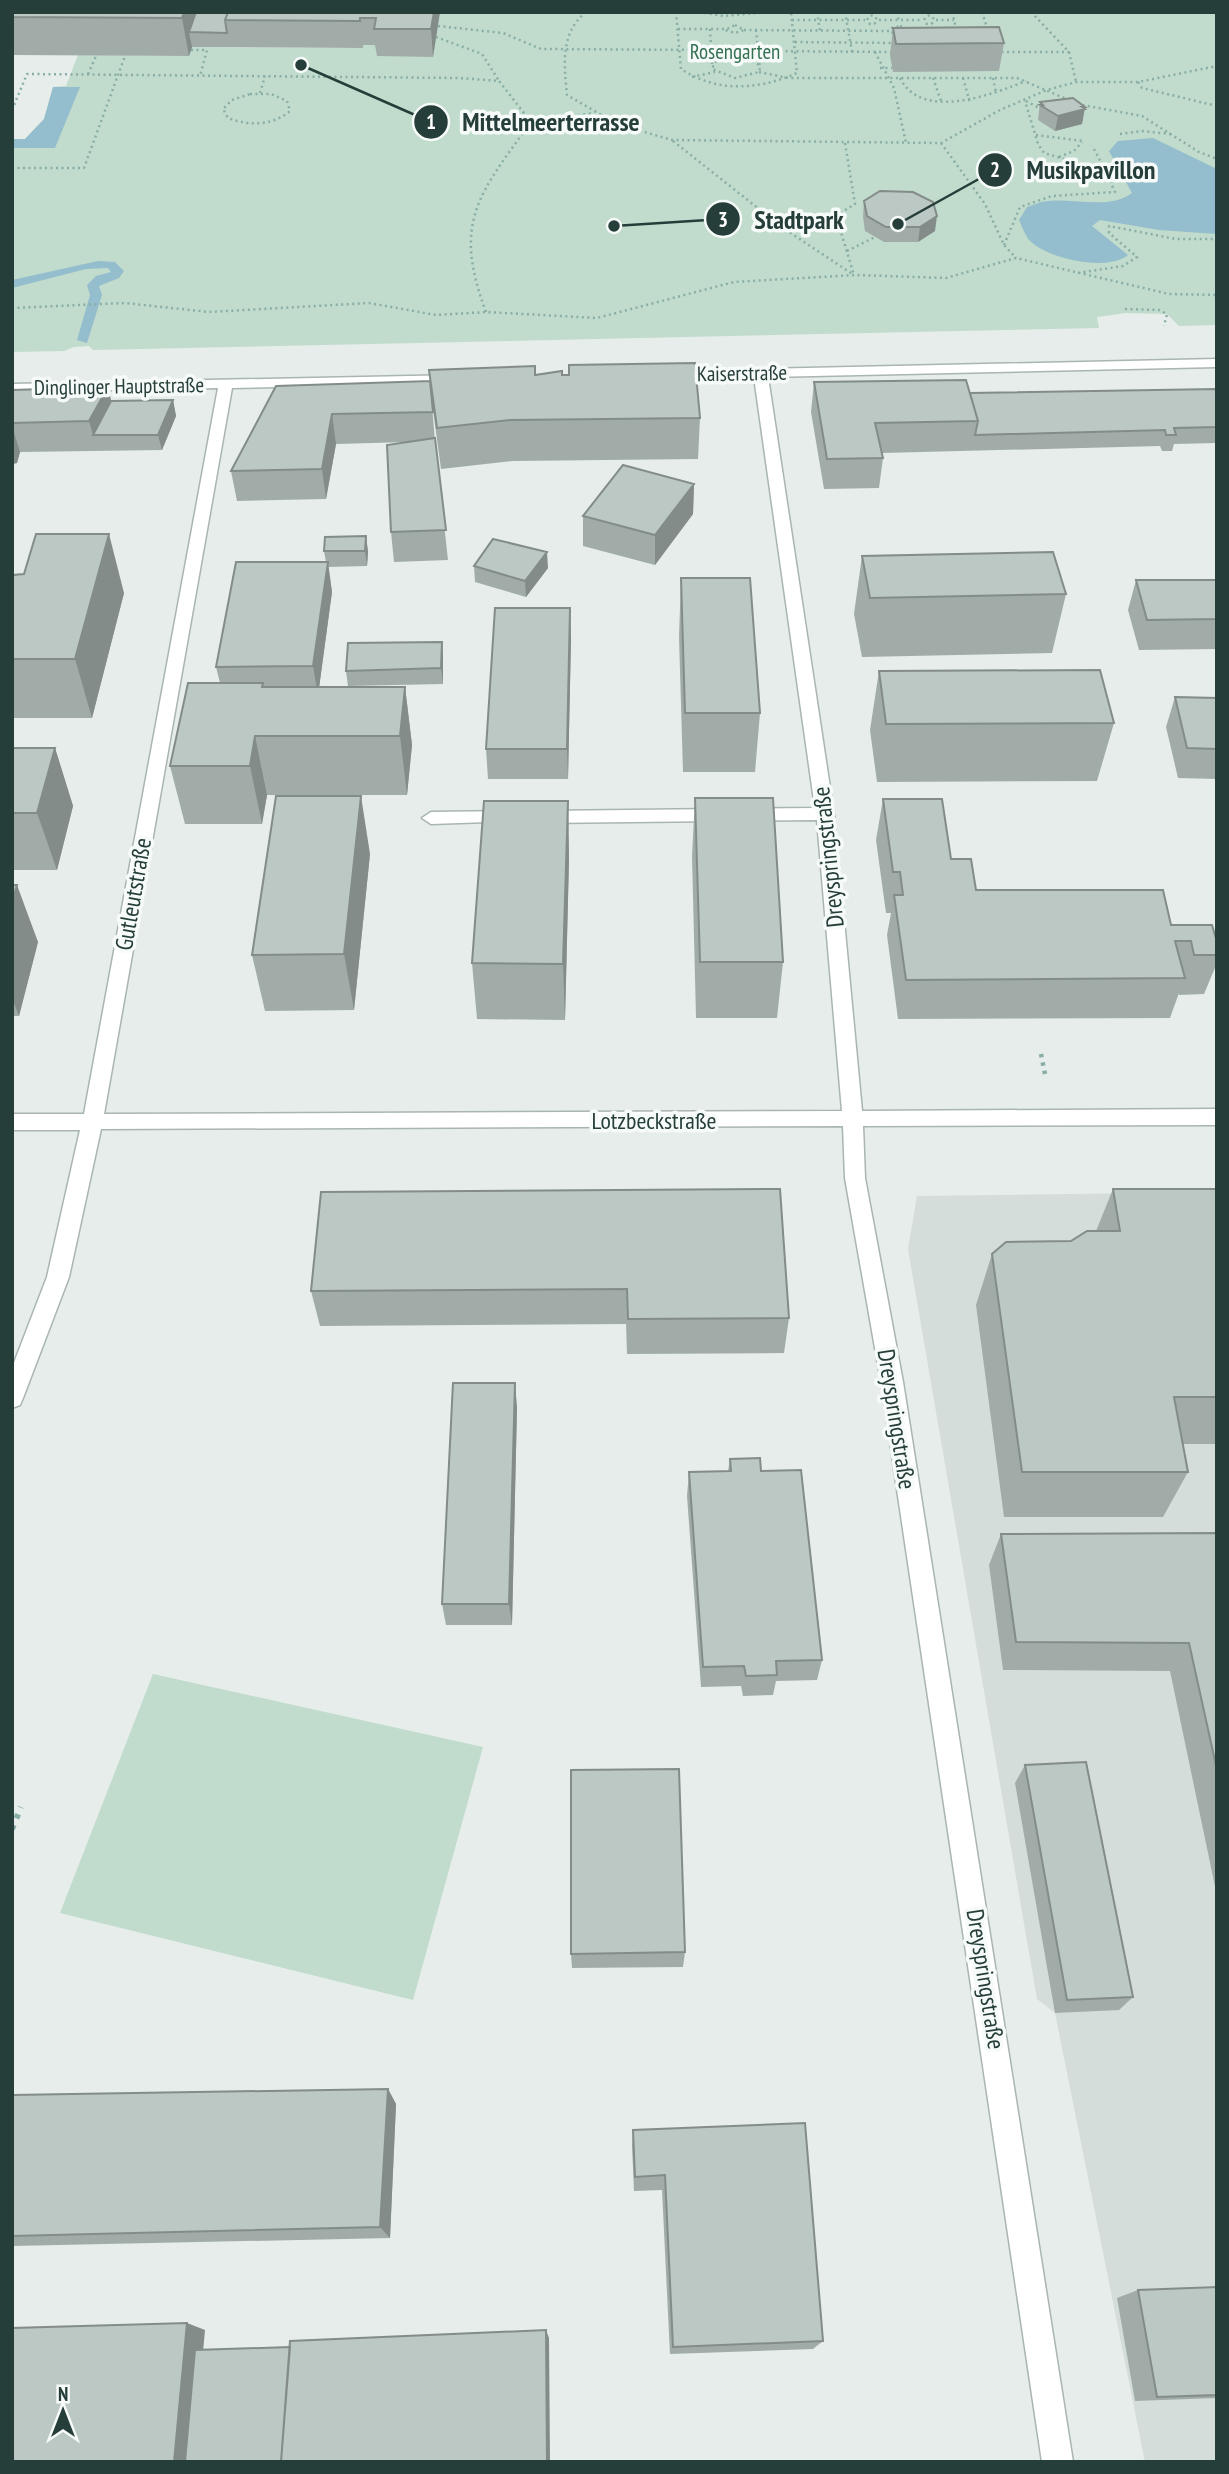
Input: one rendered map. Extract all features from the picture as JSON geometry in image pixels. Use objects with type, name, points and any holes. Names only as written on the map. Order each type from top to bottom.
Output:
[{"type":"street","name":"Kaiserstraße","points":[[651,375],[1217,363]]},
{"type":"street","name":"Dreyspringstraße","points":[[760,373],[825,814],[853,1117],[855,1178],[898,1423],[1058,2462]]},
{"type":"street","points":[[226,383],[473,378]]},
{"type":"street","name":"Dinglinger Hauptstraße","points":[[12,388],[226,383]]},
{"type":"street","name":"Gutleutstraße","points":[[12,1398],[58,1277],[92,1123],[226,383]]},
{"type":"street","points":[[431,818],[825,814]]},
{"type":"street","name":"Lotzbeckstraße","points":[[12,1122],[1217,1117]]},
{"type":"path","points":[[586,12],[578,17],[564,49],[568,95],[593,113],[642,136],[672,140],[941,143],[1000,110],[1047,90],[1076,82],[1138,82],[1217,66]]},
{"type":"path","points":[[676,12],[681,69],[691,77],[713,85],[741,88],[771,85],[797,73],[791,12]]},
{"type":"path","points":[[699,12],[767,12]]},
{"type":"path","points":[[817,12],[820,30]]},
{"type":"path","points":[[845,12],[852,52]]},
{"type":"path","points":[[897,12],[900,26]]},
{"type":"path","points":[[952,12],[960,43]]},
{"type":"path","points":[[991,39],[982,13],[997,12]]},
{"type":"path","points":[[1031,12],[1069,52],[1076,82]]},
{"type":"path","points":[[734,14],[735,25]]},
{"type":"path","points":[[792,20],[865,20],[873,17],[879,20],[922,20],[931,23],[936,20],[954,20]]},
{"type":"path","points":[[678,29],[725,29],[735,25]]},
{"type":"path","points":[[735,25],[744,30]]},
{"type":"path","points":[[438,26],[503,33],[541,48],[712,50]]},
{"type":"path","points":[[890,31],[900,26],[911,30],[934,30]]},
{"type":"path","points":[[710,29],[712,65],[715,72]]},
{"type":"path","points":[[725,29],[735,33],[744,30],[890,31],[901,36],[910,34],[911,30]]},
{"type":"path","points":[[755,30],[759,72]]},
{"type":"path","points":[[946,31],[957,31]]},
{"type":"path","points":[[794,42],[903,43],[901,36]]},
{"type":"path","points":[[436,37],[482,54],[510,99],[531,122]]},
{"type":"path","points":[[191,50],[207,50],[200,76]]},
{"type":"path","points":[[758,51],[905,52]]},
{"type":"path","points":[[875,52],[880,68],[890,78],[906,142]]},
{"type":"path","points":[[986,52],[1069,52]]},
{"type":"path","points":[[88,75],[96,55]]},
{"type":"path","points":[[12,168],[84,168],[125,56]]},
{"type":"path","points":[[712,65],[720,59],[734,57],[750,59],[759,65]]},
{"type":"path","points":[[880,68],[892,68]]},
{"type":"path","points":[[691,77],[715,72],[739,78],[759,72],[788,78],[993,78],[1027,81],[1076,103],[1133,113],[1204,156],[1217,159]]},
{"type":"path","points":[[12,110],[27,74],[459,78],[499,81]]},
{"type":"path","points":[[260,93],[265,76]]},
{"type":"path","points":[[739,78],[741,88]]},
{"type":"path","points":[[900,78],[903,86],[941,102],[970,103],[1027,81]]},
{"type":"path","points":[[933,78],[941,102]]},
{"type":"path","points":[[963,78],[970,103]]},
{"type":"path","points":[[993,78],[996,93]]},
{"type":"path","points":[[1138,82],[1142,88],[1217,106]]},
{"type":"path","points":[[260,93],[287,101],[290,111],[277,120],[255,124],[235,121],[224,114],[223,109],[232,100],[260,93]]},
{"type":"path","points":[[1025,101],[1050,114]]},
{"type":"path","points":[[1025,101],[1044,153],[1105,171]]},
{"type":"path","points":[[486,312],[478,294],[468,250],[469,222],[485,186],[531,122],[593,113]]},
{"type":"path","points":[[1120,134],[1142,131],[1170,134]]},
{"type":"path","points":[[1036,135],[1083,141],[1074,151],[1059,157]]},
{"type":"path","points":[[672,140],[783,228],[855,275]]},
{"type":"path","points":[[845,142],[855,204],[842,212],[840,229],[855,275]]},
{"type":"path","points":[[941,143],[985,204],[1004,245],[1016,258]]},
{"type":"path","points":[[1004,245],[1020,206],[1052,196],[1115,192],[1094,149]]},
{"type":"path","points":[[1074,273],[1123,266],[1137,257],[1109,233],[1109,226],[1176,239],[1217,239]]},
{"type":"path","points":[[847,251],[875,237]]},
{"type":"path","points":[[12,308],[105,303],[209,312],[369,303],[436,315],[486,312],[597,318],[734,282],[855,275],[946,278],[1016,258],[1169,294],[1217,295]]},
{"type":"path","points":[[1125,309],[1159,310],[1167,314],[1162,334]]},
{"type":"path","points":[[12,1829],[21,1807]]},
{"type":"shaded area","points":[[1217,1192],[1217,2462],[1145,2462],[1055,2013],[1037,1999],[908,1249],[917,1196]]},
{"type":"green space","name":"Rosengarten","points":[[440,12],[1217,12],[1217,325],[1179,326],[1167,314],[1126,313],[1097,317],[1099,328],[93,350],[89,346],[64,351],[12,352],[12,139],[25,139],[44,119],[53,87],[66,86],[78,55],[188,56],[191,47],[362,48],[363,45],[379,45],[433,56]]},
{"type":"green space","points":[[153,1674],[483,1747],[413,2000],[60,1913]]},
{"type":"water","points":[[53,87],[80,87],[55,148],[12,148],[12,139],[25,139],[44,119]]},
{"type":"water","points":[[1153,138],[1217,169],[1217,234],[1159,230],[1100,220],[1092,226],[1128,255],[1119,260],[1093,263],[1049,253],[1029,240],[1019,220],[1027,207],[1059,200],[1113,201],[1132,193],[1109,151],[1118,141]]},
{"type":"building","points":[[12,12],[184,12],[182,18],[12,17]]},
{"type":"building","points":[[196,12],[228,12],[225,20],[227,33],[189,32]]},
{"type":"building","points":[[228,12],[434,12],[431,29],[374,29],[376,18],[360,18],[360,21],[225,20]]},
{"type":"building","points":[[999,27],[1004,43],[896,44],[893,28]]},
{"type":"building","points":[[1073,98],[1085,109],[1058,116],[1040,105],[1043,105],[1040,102]]},
{"type":"building","points":[[880,191],[913,192],[933,202],[937,216],[920,227],[886,227],[867,216],[864,201]]},
{"type":"building","points":[[695,363],[700,418],[511,420],[437,428],[429,370],[535,366],[535,375],[562,371],[562,375],[569,375],[569,365]]},
{"type":"building","points":[[966,380],[978,421],[875,423],[883,458],[827,459],[814,382]]},
{"type":"building","points":[[430,381],[433,412],[332,414],[322,469],[231,471],[276,386]]},
{"type":"building","points":[[108,387],[89,421],[12,423],[12,390]]},
{"type":"building","points":[[1217,389],[1217,427],[1174,428],[1176,435],[1166,435],[1165,430],[975,435],[978,421],[970,393]]},
{"type":"building","points":[[173,400],[158,435],[93,435],[111,401]]},
{"type":"building","points":[[435,438],[446,530],[391,532],[387,445]]},
{"type":"building","points":[[623,465],[694,484],[655,535],[583,516]]},
{"type":"building","points":[[36,534],[109,534],[75,659],[12,659],[12,579],[13,575],[24,574]]},
{"type":"building","points":[[366,536],[365,551],[324,551],[325,537]]},
{"type":"building","points":[[493,539],[547,552],[525,581],[474,566]]},
{"type":"building","points":[[1053,552],[1066,594],[870,598],[862,556]]},
{"type":"building","points":[[236,562],[328,562],[313,666],[216,667]]},
{"type":"building","points":[[681,578],[750,578],[760,713],[685,713]]},
{"type":"building","points":[[1136,580],[1217,580],[1217,619],[1147,620]]},
{"type":"building","points":[[495,608],[570,608],[567,749],[486,749]]},
{"type":"building","points":[[442,642],[441,668],[346,671],[348,643]]},
{"type":"building","points":[[1100,670],[1114,723],[886,724],[879,671]]},
{"type":"building","points":[[188,683],[263,683],[262,687],[405,687],[400,736],[255,736],[250,766],[170,766]]},
{"type":"building","points":[[1175,697],[1217,698],[1217,749],[1187,748]]},
{"type":"building","points":[[12,748],[55,748],[37,813],[12,813]]},
{"type":"building","points":[[276,796],[361,796],[344,954],[252,955]]},
{"type":"building","points":[[695,798],[773,798],[783,962],[700,962]]},
{"type":"building","points":[[883,799],[942,799],[951,859],[971,859],[976,890],[1163,890],[1171,925],[1212,925],[1217,942],[1217,955],[1194,955],[1191,941],[1175,941],[1185,978],[906,980],[894,895],[903,895],[900,872],[893,872]]},
{"type":"building","points":[[484,801],[568,801],[563,964],[472,963]]},
{"type":"building","points":[[12,885],[17,885],[12,902]]},
{"type":"building","points":[[780,1189],[789,1318],[628,1319],[627,1289],[311,1291],[321,1192]]},
{"type":"building","points":[[1113,1189],[1217,1189],[1217,1397],[1174,1397],[1188,1472],[1022,1472],[992,1254],[1006,1242],[1071,1241],[1087,1231],[1120,1231]]},
{"type":"building","points":[[453,1383],[515,1383],[509,1604],[442,1604]]},
{"type":"building","points":[[760,1458],[761,1471],[801,1470],[822,1660],[776,1661],[777,1675],[746,1676],[744,1666],[703,1667],[689,1472],[731,1471],[730,1459]]},
{"type":"building","points":[[1217,1533],[1217,1770],[1189,1643],[1016,1642],[1001,1534]]},
{"type":"building","points":[[1086,1762],[1133,1997],[1067,2000],[1025,1765]]},
{"type":"building","points":[[679,1769],[685,1952],[571,1954],[571,1770]]},
{"type":"building","points":[[388,2089],[380,2227],[12,2236],[12,2095]]},
{"type":"building","points":[[805,2123],[823,2341],[673,2347],[665,2175],[635,2177],[633,2130]]},
{"type":"building","points":[[1217,2287],[1217,2395],[1157,2397],[1138,2290]]},
{"type":"building","points":[[187,2323],[174,2462],[12,2462],[12,2328]]},
{"type":"building","points":[[546,2330],[547,2462],[281,2462],[290,2341]]},
{"type":"building","points":[[290,2347],[281,2462],[185,2462],[195,2350]]},
{"type":"waterway","points":[[12,284],[86,265],[111,265],[118,271],[115,275],[100,279],[93,285],[96,295],[83,340]]},
{"type":"place","name":"Mittelmeerterrasse","points":[[301,65]]},
{"type":"place","name":"Musikpavillon","points":[[898,224]]},
{"type":"place","name":"Stadtpark","points":[[614,226]]}]
